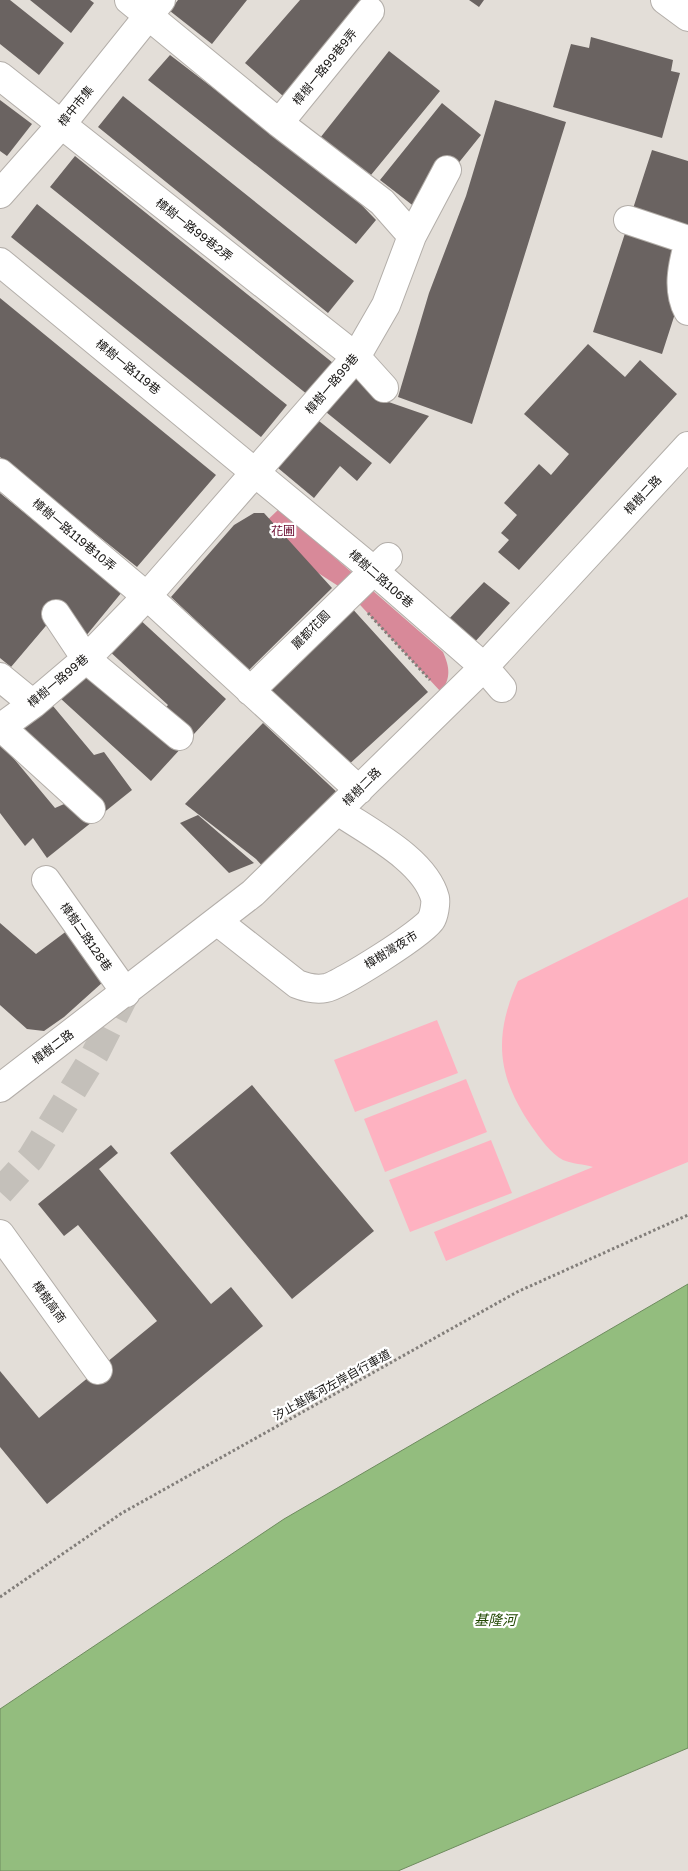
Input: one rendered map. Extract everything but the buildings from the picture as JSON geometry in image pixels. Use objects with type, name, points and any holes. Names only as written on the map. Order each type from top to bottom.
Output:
[{"type":"street","points":[[665,0],[688,16]]},
{"type":"street","points":[[147,5],[279,123],[382,202],[412,236]]},
{"type":"street","name":"樟中市集","points":[[0,194],[60,126],[147,5]]},
{"type":"street","name":"樟樹一路99巷9弄","points":[[279,123],[370,11]]},
{"type":"street","name":"樟樹一路99巷2弄","points":[[0,76],[60,126],[356,357],[384,388]]},
{"type":"street","name":"樟樹一路99巷","points":[[0,727],[33,704],[86,659],[147,596],[257,473],[356,357],[386,305],[412,236],[447,170]]},
{"type":"street","points":[[628,220],[688,240]]},
{"type":"street","points":[[688,245],[682,267],[681,295],[688,311]]},
{"type":"street","name":"樟樹一路119巷","points":[[0,262],[257,473]]},
{"type":"street","name":"樟樹二路","points":[[5,1076],[126,993],[253,893],[484,667],[688,446]]},
{"type":"street","name":"樟樹一路119巷10弄","points":[[0,473],[147,596]]},
{"type":"street","name":"樟樹二路106巷","points":[[257,473],[380,563],[484,667],[502,688]]},
{"type":"street","name":"麗都花園","points":[[250,691],[380,563]]},
{"type":"street","points":[[147,596],[359,790]]},
{"type":"street","points":[[56,614],[86,659],[179,736]]},
{"type":"street","points":[[0,677],[33,704]]},
{"type":"street","points":[[0,727],[91,809]]},
{"type":"street","name":"樟樹灣夜市","points":[[217,921],[296,984],[311,989],[328,988],[417,935],[431,921],[436,900],[426,876],[406,858],[338,811]]},
{"type":"street","name":"樟樹二路128巷","points":[[46,880],[126,993]]},
{"type":"street","name":"樟樹高商","points":[[0,1234],[98,1370]]},
{"type":"path","name":"汐止基隆河左岸自行車道","points":[[0,1597],[122,1513],[508,1296],[688,1215]]},
{"type":"shaded area","points":[[688,897],[688,1162],[446,1261],[434,1232],[593,1167],[563,1160],[554,1154],[532,1127],[512,1091],[502,1056],[502,1038],[510,1001],[518,981]]},
{"type":"shaded area","points":[[437,1020],[458,1073],[355,1112],[334,1060]]},
{"type":"shaded area","points":[[466,1079],[487,1132],[385,1172],[364,1119]]},
{"type":"shaded area","points":[[491,1140],[512,1193],[410,1232],[389,1180]]},
{"type":"green space","name":"花圃","points":[[279,509],[443,652],[447,663],[448,677],[441,692],[349,593],[255,532]]},
{"type":"water","name":"基隆河","points":[[688,1284],[688,1748],[398,1871],[0,1871],[0,1709],[284,1519]]},
{"type":"tunnel","points":[[0,1192],[31,1158],[95,1054],[126,993]]}]
